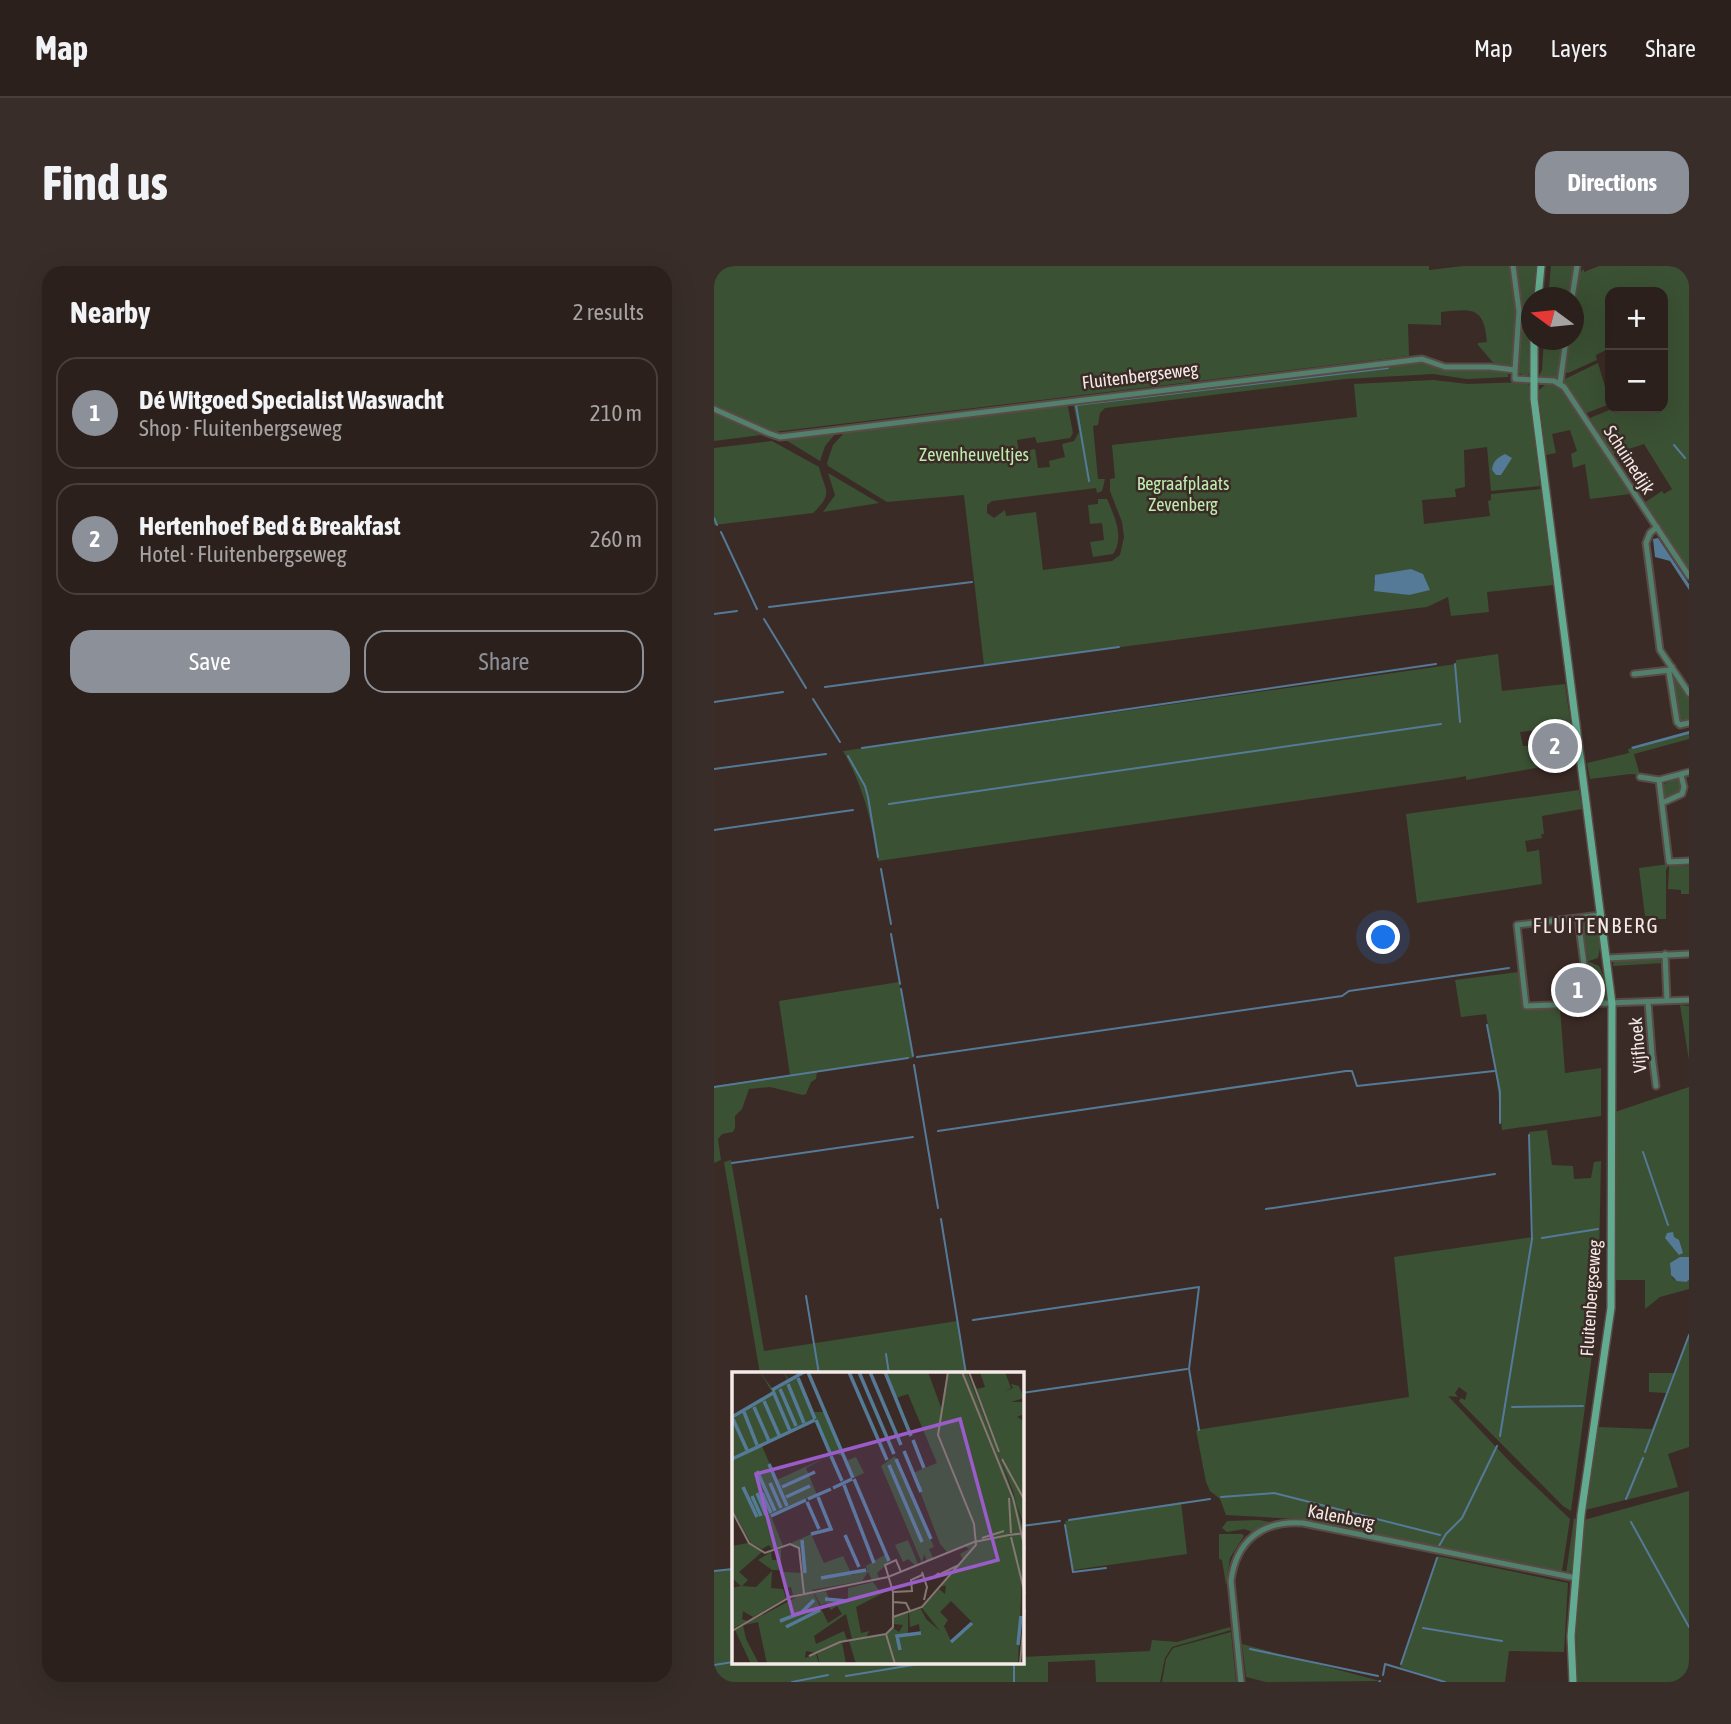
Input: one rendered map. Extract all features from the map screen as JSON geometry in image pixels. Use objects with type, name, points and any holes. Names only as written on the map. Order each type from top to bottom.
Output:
[{"type":"street","points":[[1513,266],[1519,311],[1515,370]]},
{"type":"street","points":[[1539,287],[1541,266]]},
{"type":"street","points":[[1574,287],[1577,266]]},
{"type":"street","name":"Fluitenbergseweg","points":[[1534,350],[1533,380],[1612,1004],[1611,1308],[1581,1515],[1571,1645],[1573,1682]]},
{"type":"street","points":[[1533,380],[1560,383],[1565,350]]},
{"type":"street","name":"Fluitenbergseweg","points":[[714,409],[768,433],[785,436],[1422,359],[1445,367],[1515,370],[1514,379],[1533,380]]},
{"type":"street","name":"Schuinedijk","points":[[1560,383],[1689,576]]},
{"type":"street","points":[[1657,527],[1647,537],[1647,553],[1660,650],[1689,693]]},
{"type":"street","points":[[1634,674],[1671,669]]},
{"type":"street","points":[[1671,669],[1677,722],[1680,725],[1689,723]]},
{"type":"street","points":[[1640,777],[1659,780],[1689,772]]},
{"type":"street","points":[[1662,803],[1682,794],[1684,787],[1681,775]]},
{"type":"street","points":[[1659,780],[1669,862],[1689,861]]},
{"type":"street","points":[[1589,1004],[1578,918],[1601,915]]},
{"type":"street","name":"Vijfhoek","points":[[1578,918],[1517,925],[1526,1006],[1689,1000]]},
{"type":"street","points":[[1665,954],[1667,1001]]},
{"type":"street","points":[[1607,958],[1689,954]]},
{"type":"street","name":"Vijfhoek","points":[[1648,1002],[1656,1086]]},
{"type":"street","name":"Kalenberg","points":[[1241,1682],[1231,1581],[1233,1565],[1247,1542],[1267,1527],[1280,1523],[1303,1523],[1576,1578]]},
{"type":"green space","points":[[714,266],[1429,266],[1429,270],[1463,266],[1510,266],[1518,310],[1514,364],[1510,367],[1496,366],[1478,345],[1487,342],[1483,322],[1475,312],[1441,312],[1441,325],[1408,324],[1409,356],[773,432],[714,406]]},
{"type":"green space","points":[[1515,266],[1537,266],[1535,287],[1521,287],[1521,313]]},
{"type":"green space","points":[[1551,266],[1576,266],[1573,287],[1549,287]]},
{"type":"green space","points":[[1599,266],[1689,266],[1689,570],[1644,503],[1662,491],[1664,494],[1672,489],[1644,444],[1613,454],[1590,418],[1605,412],[1668,413],[1668,287],[1605,287],[1605,350],[1596,355],[1597,360],[1568,373],[1564,372],[1567,350],[1584,350],[1584,287],[1575,287],[1579,274],[1584,269],[1584,272]]},
{"type":"green space","points":[[1521,313],[1521,350],[1531,350],[1530,371],[1523,376],[1517,371]]},
{"type":"green space","points":[[1543,350],[1564,350],[1560,376],[1554,379],[1539,376]]},
{"type":"green space","points":[[1421,362],[1453,368],[1508,371],[1508,377],[1467,379],[1433,374],[1345,379],[1105,408],[1100,413],[1098,425],[1093,426],[1098,479],[1105,479],[1102,491],[1097,493],[1096,488],[992,501],[987,505],[987,513],[994,518],[1005,510],[1006,516],[1036,512],[1043,570],[1112,561],[1120,555],[1124,537],[1122,522],[1110,491],[1110,479],[1115,478],[1112,445],[1357,417],[1354,384],[1433,380],[1468,384],[1526,382],[1531,388],[1540,486],[1491,491],[1487,447],[1464,450],[1465,487],[1455,489],[1456,497],[1422,500],[1424,524],[1490,516],[1488,501],[1491,500],[1491,494],[1541,489],[1553,585],[1487,592],[1489,612],[1451,616],[1448,597],[1427,607],[984,665],[964,495],[887,502],[828,466],[833,445],[845,432],[1065,404],[1073,433],[1070,438],[1037,443],[1035,437],[1017,440],[1019,452],[1035,449],[1038,468],[1050,467],[1049,461],[1065,457],[1062,444],[1074,441],[1079,432],[1073,403]],"holes":[[[1411,569],[1409,595],[1374,590],[1374,580]]]},
{"type":"green space","points":[[1598,363],[1605,387],[1605,406],[1584,414],[1563,380]]},
{"type":"green space","points":[[1549,384],[1563,389],[1653,524],[1651,526],[1630,494],[1590,499],[1585,464],[1573,468],[1571,454],[1577,451],[1570,430],[1552,434],[1556,453],[1546,455],[1538,391]]},
{"type":"green space","points":[[714,413],[761,435],[714,441]]},
{"type":"green space","points":[[836,433],[825,446],[820,461],[784,439]]},
{"type":"green space","points":[[772,441],[819,467],[826,492],[824,501],[813,513],[714,525],[714,448]]},
{"type":"green space","points":[[828,473],[879,503],[823,512],[835,495]]},
{"type":"green space","points":[[1098,499],[1107,499],[1117,526],[1118,541],[1113,554],[1093,557],[1090,542],[1104,540],[1102,523],[1090,524],[1088,505],[1098,504]]},
{"type":"green space","points":[[1498,654],[1502,691],[1565,684],[1571,726],[1520,732],[1523,746],[1537,745],[1539,754],[1560,751],[1559,736],[1572,734],[1576,761],[1466,780],[1466,776],[878,861],[866,804],[843,751],[1456,664],[1456,660]]},
{"type":"green space","points":[[1675,674],[1689,697],[1689,721],[1683,722],[1678,718],[1672,676]]},
{"type":"green space","points":[[1689,734],[1689,739],[1634,754],[1640,775],[1590,779],[1587,763],[1629,753],[1628,749]]},
{"type":"green space","points":[[1678,778],[1682,792],[1664,799],[1664,784]]},
{"type":"green space","points":[[1579,790],[1582,809],[1542,816],[1542,838],[1525,841],[1527,852],[1539,850],[1542,884],[1417,903],[1406,814]]},
{"type":"green space","points":[[1669,864],[1666,870],[1666,919],[1645,916],[1639,868]]},
{"type":"green space","points":[[1669,866],[1689,866],[1689,894],[1668,889]]},
{"type":"green space","points":[[1584,919],[1598,919],[1603,948],[1600,948],[1598,958],[1586,962],[1588,958],[1581,923]]},
{"type":"green space","points":[[1634,958],[1635,961],[1658,958],[1663,963],[1613,966],[1614,960]]},
{"type":"green space","points":[[1590,962],[1599,966],[1603,975],[1606,975],[1609,997],[1606,1002],[1591,1000],[1589,970],[1586,964]]},
{"type":"green space","points":[[1519,972],[1523,1009],[1560,1008],[1565,1073],[1601,1068],[1601,1116],[1502,1130],[1486,1014],[1461,1017],[1455,980]]},
{"type":"green space","points":[[899,982],[913,1058],[817,1071],[816,1079],[803,1095],[770,1087],[749,1089],[742,1109],[735,1116],[733,1132],[722,1134],[718,1139],[721,1160],[714,1163],[714,1086],[790,1075],[779,1001]]},
{"type":"green space","points":[[1680,1005],[1689,1006],[1689,1060]]},
{"type":"green space","points":[[1689,1087],[1689,1257],[1681,1257],[1670,1269],[1673,1279],[1684,1282],[1689,1280],[1689,1289],[1660,1297],[1645,1309],[1645,1280],[1615,1280],[1615,1112]]},
{"type":"green space","points":[[1547,1130],[1552,1165],[1573,1166],[1574,1179],[1591,1178],[1594,1162],[1601,1161],[1598,1310],[1571,1511],[1459,1401],[1461,1398],[1465,1400],[1467,1393],[1459,1387],[1455,1393],[1458,1397],[1448,1396],[1513,1465],[1570,1519],[1562,1571],[1559,1573],[1298,1519],[1226,1515],[1220,1499],[1210,1491],[1206,1482],[1196,1430],[1409,1397],[1394,1257],[1533,1237],[1529,1132]]},
{"type":"green space","points":[[731,1160],[764,1351],[957,1321],[966,1372],[760,1372],[724,1162]]},
{"type":"green space","points":[[1689,1333],[1689,1447],[1668,1454],[1678,1487],[1585,1510],[1597,1427],[1652,1429],[1666,1393],[1649,1392],[1649,1373],[1674,1373]]},
{"type":"green space","points":[[1689,1491],[1689,1682],[1577,1682],[1576,1629],[1584,1520]]},
{"type":"green space","points":[[1181,1502],[1187,1554],[1073,1570],[1065,1521]]},
{"type":"green space","points":[[1574,1518],[1577,1520],[1573,1570],[1566,1574]]},
{"type":"green space","points":[[1259,1520],[1274,1523],[1253,1532],[1244,1529],[1227,1532],[1222,1528],[1227,1521]]},
{"type":"green space","points":[[1219,1534],[1244,1536],[1230,1558],[1226,1585],[1222,1560],[1219,1559]]},
{"type":"green space","points":[[1437,1556],[1568,1583],[1564,1652],[1509,1651],[1505,1682],[1447,1682],[1400,1667]]},
{"type":"green space","points":[[732,1568],[732,1664],[1024,1664],[1024,1657],[1150,1651],[1152,1640],[1177,1642],[1230,1627],[1231,1630],[1172,1647],[1165,1658],[1160,1682],[1096,1682],[1095,1660],[1048,1662],[1048,1682],[714,1682],[714,1571]]},
{"type":"green space","points":[[1231,1632],[1236,1682],[1162,1682],[1166,1659],[1173,1648]]},
{"type":"green space","points":[[1242,1644],[1380,1681],[1266,1682],[1246,1677]]},
{"type":"water","points":[[1505,454],[1512,458],[1501,475],[1496,475],[1492,470],[1493,464]]},
{"type":"water","points":[[1658,538],[1689,584],[1689,590],[1670,561],[1655,557],[1653,539]]},
{"type":"water","points":[[1411,569],[1423,574],[1430,590],[1409,595],[1374,591],[1375,575]]},
{"type":"water","points":[[1689,731],[1689,734],[1633,749],[1631,747]]},
{"type":"water","points":[[1673,1232],[1683,1253],[1679,1255],[1665,1238],[1667,1233]]},
{"type":"water","points":[[1680,1257],[1689,1257],[1689,1280],[1686,1282],[1677,1281],[1671,1275],[1670,1263]]},
{"type":"waterway","points":[[1089,481],[1076,405],[1388,368]]},
{"type":"waterway","points":[[1674,445],[1685,458]]},
{"type":"waterway","points":[[714,518],[717,525]]},
{"type":"waterway","points":[[721,532],[757,609]]},
{"type":"waterway","points":[[769,607],[972,582]]},
{"type":"waterway","points":[[714,614],[737,611]]},
{"type":"waterway","points":[[764,619],[806,688]]},
{"type":"waterway","points":[[825,687],[1119,647]]},
{"type":"waterway","points":[[862,748],[1436,664]]},
{"type":"waterway","points":[[1455,664],[1460,722]]},
{"type":"waterway","points":[[714,702],[783,692]]},
{"type":"waterway","points":[[813,699],[840,742]]},
{"type":"waterway","points":[[889,804],[1441,724]]},
{"type":"waterway","points":[[714,769],[826,754]]},
{"type":"waterway","points":[[848,756],[865,786],[878,857]]},
{"type":"waterway","points":[[714,830],[853,810]]},
{"type":"waterway","points":[[881,869],[891,924]]},
{"type":"waterway","points":[[891,934],[900,984]]},
{"type":"waterway","points":[[917,1057],[1342,996],[1349,991],[1509,968]]},
{"type":"waterway","points":[[901,989],[913,1056]]},
{"type":"waterway","points":[[1487,1025],[1500,1092],[1500,1123]]},
{"type":"waterway","points":[[714,1087],[908,1058]]},
{"type":"waterway","points":[[914,1065],[938,1208]]},
{"type":"waterway","points":[[938,1131],[1346,1071],[1352,1071],[1357,1086],[1494,1071]]},
{"type":"waterway","points":[[1500,1436],[1532,1239],[1529,1135]]},
{"type":"waterway","points":[[732,1163],[913,1137]]},
{"type":"waterway","points":[[1643,1152],[1668,1225]]},
{"type":"waterway","points":[[1266,1209],[1495,1174]]},
{"type":"waterway","points":[[941,1219],[966,1372]]},
{"type":"waterway","points":[[1542,1238],[1598,1229]]},
{"type":"waterway","points":[[973,1320],[1199,1287],[1189,1369],[1199,1430]]},
{"type":"waterway","points":[[806,1296],[819,1372]]},
{"type":"waterway","points":[[1645,1452],[1689,1335]]},
{"type":"waterway","points":[[886,1354],[889,1372]]},
{"type":"waterway","points":[[1024,1393],[1187,1369]]},
{"type":"waterway","points":[[1512,1407],[1583,1406]]},
{"type":"waterway","points":[[1439,1546],[1446,1534],[1462,1518],[1497,1446]]},
{"type":"waterway","points":[[1626,1499],[1643,1458]]},
{"type":"waterway","points":[[1221,1497],[1274,1493],[1440,1535]]},
{"type":"waterway","points":[[1069,1520],[1210,1499]]},
{"type":"waterway","points":[[1024,1526],[1060,1521]]},
{"type":"waterway","points":[[1631,1522],[1689,1627]]},
{"type":"waterway","points":[[1065,1525],[1073,1572],[1106,1568]]},
{"type":"waterway","points":[[1401,1664],[1437,1558]]},
{"type":"waterway","points":[[714,1571],[732,1569]]},
{"type":"waterway","points":[[1423,1628],[1502,1641]]},
{"type":"waterway","points":[[1250,1649],[1378,1676]]},
{"type":"waterway","points":[[714,1665],[732,1662]]},
{"type":"waterway","points":[[846,1676],[919,1664]]},
{"type":"waterway","points":[[1014,1664],[1014,1682]]},
{"type":"waterway","points":[[1383,1675],[1385,1664],[1445,1682]]},
{"type":"waterway","points":[[792,1682],[828,1675]]},
{"type":"place","name":"Hertenhoef Bed & Breakfast","points":[[1555,746]]},
{"type":"place","name":"Dé Witgoed Specialist Waswacht","points":[[1578,990]]},
{"type":"district","name":"FLUITENBERG","points":[[1596,926]]},
{"type":"park label","name":"Zevenheuveltjes","points":[[974,455]]},
{"type":"park label","name":"Begraafplaats Zevenberg","points":[[1183,494]]}]
